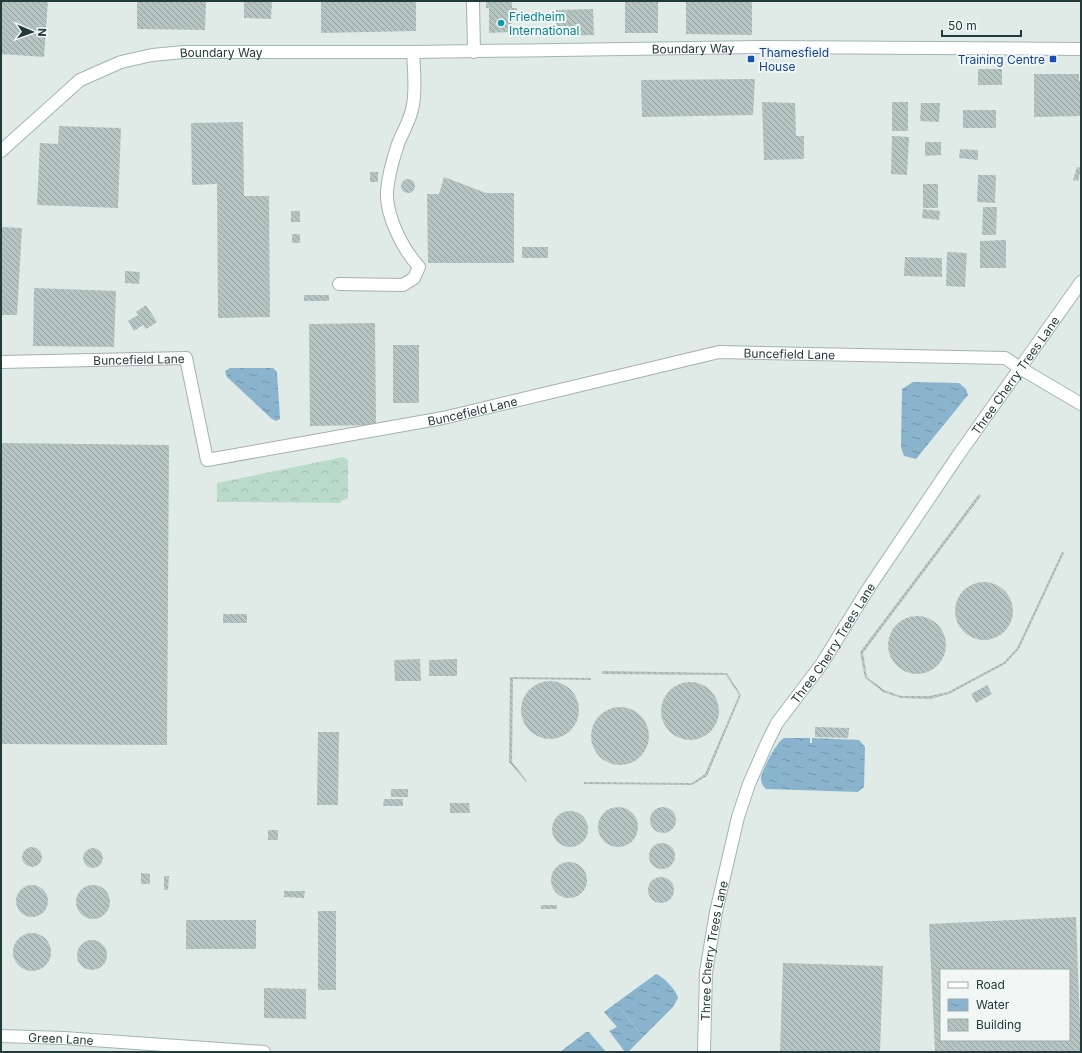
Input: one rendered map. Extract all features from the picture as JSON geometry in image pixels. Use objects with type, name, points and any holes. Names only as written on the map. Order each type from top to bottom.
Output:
[{"type":"street","points":[[473,1],[474,52]]},
{"type":"street","name":"Boundary Way","points":[[1,151],[80,80],[121,62],[152,55],[184,52],[474,52],[759,47],[1081,49]]},
{"type":"street","points":[[338,284],[403,285],[414,278],[419,267],[411,258],[397,232],[390,214],[387,193],[395,154],[408,123],[413,105],[415,82],[413,52]]},
{"type":"street","name":"Three Cherry Trees Lane","points":[[704,1052],[706,972],[716,912],[738,817],[749,784],[767,743],[777,723],[821,665],[870,586],[956,457],[1081,282]]},
{"type":"street","name":"Buncefield Lane","points":[[1,362],[186,358],[207,460],[443,418],[719,352],[1005,358],[1020,368]]},
{"type":"street","points":[[1020,368],[1081,404]]},
{"type":"street","name":"Green Lane","points":[[1,1036],[64,1038],[264,1052]]},
{"type":"green space","points":[[343,457],[348,460],[348,498],[341,501],[341,503],[217,502],[217,483]]},
{"type":"water","points":[[230,368],[273,368],[277,372],[280,419],[276,421],[272,419],[227,377],[225,371]]},
{"type":"water","points":[[913,382],[959,383],[966,389],[968,395],[916,459],[904,456],[901,447],[902,389]]},
{"type":"water","points":[[784,738],[810,738],[810,743],[812,743],[812,738],[859,740],[865,747],[864,787],[858,792],[766,789],[761,781],[762,774],[774,750]]},
{"type":"water","points":[[656,974],[669,984],[675,991],[678,998],[673,1007],[643,1037],[616,1003]]},
{"type":"water","points":[[616,1003],[643,1037],[628,1052],[625,1052],[609,1031],[617,1027],[604,1012]]},
{"type":"water","points":[[586,1032],[589,1032],[606,1052],[560,1052]]},
{"type":"building","points":[[1,1],[48,1],[44,57],[1,54]]},
{"type":"building","points":[[137,1],[206,2],[205,30],[137,29]]},
{"type":"building","points":[[244,1],[272,1],[271,19],[244,18]]},
{"type":"building","points":[[321,1],[416,1],[416,31],[321,33]]},
{"type":"building","name":"Friedheim International","points":[[486,1],[512,1],[512,8],[517,8],[517,13],[512,13],[512,32],[489,33],[489,8],[486,8]]},
{"type":"building","points":[[625,1],[658,1],[658,33],[625,33]]},
{"type":"building","points":[[686,1],[752,1],[752,35],[686,34]]},
{"type":"building","points":[[593,9],[594,35],[556,36],[556,10]]},
{"type":"building","points":[[978,69],[1002,69],[1002,85],[978,85]]},
{"type":"building","points":[[1034,74],[1079,74],[1079,81],[1081,81],[1081,116],[1034,117]]},
{"type":"building","points":[[755,79],[753,115],[642,117],[641,80]]},
{"type":"building","points":[[762,102],[795,103],[796,136],[804,136],[804,159],[764,160]]},
{"type":"building","points":[[892,102],[908,102],[908,131],[892,131]]},
{"type":"building","points":[[921,103],[940,103],[939,122],[920,121]]},
{"type":"building","points":[[963,110],[996,110],[996,128],[963,128]]},
{"type":"building","points":[[243,122],[244,196],[269,196],[270,317],[218,318],[217,184],[192,185],[191,123]]},
{"type":"building","points":[[59,126],[121,128],[118,208],[37,205],[40,143],[58,144]]},
{"type":"building","points":[[892,136],[909,137],[907,175],[891,174]]},
{"type":"building","points":[[925,142],[941,142],[941,155],[925,156]]},
{"type":"building","points":[[960,149],[978,150],[978,160],[959,158]]},
{"type":"building","points":[[1077,167],[1081,168],[1078,181],[1073,180]]},
{"type":"building","points":[[370,172],[378,172],[378,182],[370,182]]},
{"type":"building","points":[[978,175],[996,175],[995,203],[977,202]]},
{"type":"building","points":[[444,177],[486,193],[514,193],[514,263],[428,263],[427,194],[439,194]]},
{"type":"building","points":[[408,179],[413,181],[415,186],[413,191],[408,193],[403,191],[401,186],[403,181]]},
{"type":"building","points":[[923,184],[938,184],[938,208],[923,208]]},
{"type":"building","points":[[983,207],[997,207],[996,235],[982,235]]},
{"type":"building","points":[[923,209],[940,211],[939,220],[922,218]]},
{"type":"building","points":[[291,211],[300,211],[300,222],[291,222]]},
{"type":"building","points":[[1,227],[22,228],[17,315],[1,315]]},
{"type":"building","points":[[292,234],[300,234],[300,243],[292,243]]},
{"type":"building","points":[[1006,240],[1006,268],[980,268],[980,241]]},
{"type":"building","points":[[522,247],[548,247],[548,258],[522,258]]},
{"type":"building","points":[[947,252],[967,253],[965,287],[946,286]]},
{"type":"building","points":[[905,257],[942,258],[942,277],[904,276]]},
{"type":"building","points":[[125,271],[140,272],[139,284],[125,283]]},
{"type":"building","points":[[34,288],[116,291],[114,347],[33,346]]},
{"type":"building","points":[[304,295],[329,295],[329,301],[304,301]]},
{"type":"building","points":[[146,305],[157,322],[146,329],[143,325],[134,331],[128,321],[138,315],[136,312]]},
{"type":"building","points":[[375,323],[376,425],[310,426],[309,324]]},
{"type":"building","points":[[393,345],[419,345],[419,403],[393,403]]},
{"type":"building","points":[[1,443],[169,445],[167,745],[1,744]]},
{"type":"building","points":[[979,494],[981,496],[863,653],[867,677],[884,690],[901,696],[929,696],[948,692],[1004,662],[1017,648],[1062,552],[1064,553],[1019,649],[1005,664],[949,694],[930,699],[901,698],[883,692],[865,678],[860,652]]},
{"type":"building","points":[[978,582],[990,582],[1000,586],[1009,595],[1013,605],[1013,617],[1005,632],[990,640],[978,640],[968,636],[959,627],[955,617],[955,605],[959,595],[968,586]]},
{"type":"building","points":[[223,614],[247,614],[247,623],[223,623]]},
{"type":"building","points":[[911,616],[923,616],[938,624],[946,639],[946,651],[938,666],[923,674],[911,674],[896,666],[888,651],[888,639],[896,624]]},
{"type":"building","points":[[420,659],[421,681],[395,681],[394,660]]},
{"type":"building","points":[[457,659],[457,676],[429,676],[429,660]]},
{"type":"building","points":[[602,671],[727,673],[741,695],[707,776],[692,785],[584,784],[584,782],[692,783],[705,774],[739,695],[726,675],[602,674]]},
{"type":"building","points":[[510,677],[591,678],[591,680],[513,679],[512,762],[527,781],[526,782],[509,762]]},
{"type":"building","points":[[544,681],[556,681],[571,689],[579,704],[579,716],[571,731],[556,739],[544,739],[529,731],[521,716],[521,704],[529,689]]},
{"type":"building","points":[[684,682],[696,682],[711,690],[719,705],[719,717],[711,732],[696,740],[684,740],[669,732],[661,717],[661,705],[669,690]]},
{"type":"building","points":[[987,685],[992,694],[976,703],[971,694]]},
{"type":"building","points":[[614,707],[626,707],[641,715],[649,730],[649,742],[641,757],[626,765],[614,765],[599,757],[591,742],[591,730],[599,715]]},
{"type":"building","points":[[815,727],[849,728],[848,738],[815,737]]},
{"type":"building","points":[[318,732],[339,732],[338,805],[317,805]]},
{"type":"building","points":[[391,789],[408,789],[408,797],[391,797]]},
{"type":"building","points":[[384,799],[403,799],[403,806],[383,806]]},
{"type":"building","points":[[450,803],[469,803],[470,813],[450,813]]},
{"type":"building","points":[[618,807],[626,809],[632,813],[636,819],[638,827],[636,835],[632,841],[626,845],[618,847],[610,845],[604,841],[600,835],[598,827],[600,819],[604,813],[610,809]]},
{"type":"building","points":[[663,807],[672,811],[676,820],[672,829],[663,833],[654,829],[650,820],[654,811]]},
{"type":"building","points":[[570,811],[583,816],[588,829],[583,842],[570,847],[557,842],[552,829],[557,816]]},
{"type":"building","points":[[268,830],[278,830],[278,840],[268,840]]},
{"type":"building","points":[[662,843],[671,847],[675,856],[671,865],[662,869],[653,865],[649,856],[653,847]]},
{"type":"building","points":[[28,847],[36,847],[42,853],[42,861],[36,867],[28,867],[22,861],[22,853]]},
{"type":"building","points":[[89,848],[97,848],[103,854],[103,862],[97,868],[89,868],[83,862],[83,854]]},
{"type":"building","points":[[569,862],[579,865],[584,870],[587,880],[584,890],[579,895],[569,898],[559,895],[554,890],[551,880],[554,870],[559,865]]},
{"type":"building","points":[[141,873],[150,874],[150,884],[141,884]]},
{"type":"building","points":[[164,876],[169,876],[168,890],[164,890]]},
{"type":"building","points":[[661,877],[670,881],[674,890],[670,899],[661,903],[652,899],[648,890],[652,881]]},
{"type":"building","points":[[29,885],[35,885],[45,892],[48,901],[47,907],[41,914],[35,917],[29,917],[19,910],[16,904],[16,898],[23,888]]},
{"type":"building","points":[[93,885],[105,890],[110,902],[105,914],[93,919],[81,914],[76,902],[81,890]]},
{"type":"building","points":[[284,891],[305,891],[304,898],[284,897]]},
{"type":"building","points":[[541,905],[557,905],[557,909],[541,909]]},
{"type":"building","points":[[318,911],[336,911],[336,990],[318,990]]},
{"type":"building","points":[[1076,917],[1081,1052],[935,1052],[929,924]]},
{"type":"building","points":[[186,920],[256,920],[256,949],[186,949]]},
{"type":"building","points":[[28,933],[36,933],[43,936],[48,941],[51,952],[48,963],[43,968],[36,971],[28,971],[21,968],[16,963],[13,956],[13,948],[16,941],[21,936]]},
{"type":"building","points":[[92,940],[103,944],[107,955],[103,966],[92,970],[81,966],[77,955],[81,944]]},
{"type":"building","points":[[783,963],[883,966],[880,1052],[780,1052]]},
{"type":"building","points":[[264,988],[306,989],[306,1019],[264,1018]]},
{"type":"place","name":"Friedheim International","points":[[501,23]]},
{"type":"place","name":"Thamesfield House","points":[[751,59]]},
{"type":"place","name":"Training Centre","points":[[1053,59]]}]
